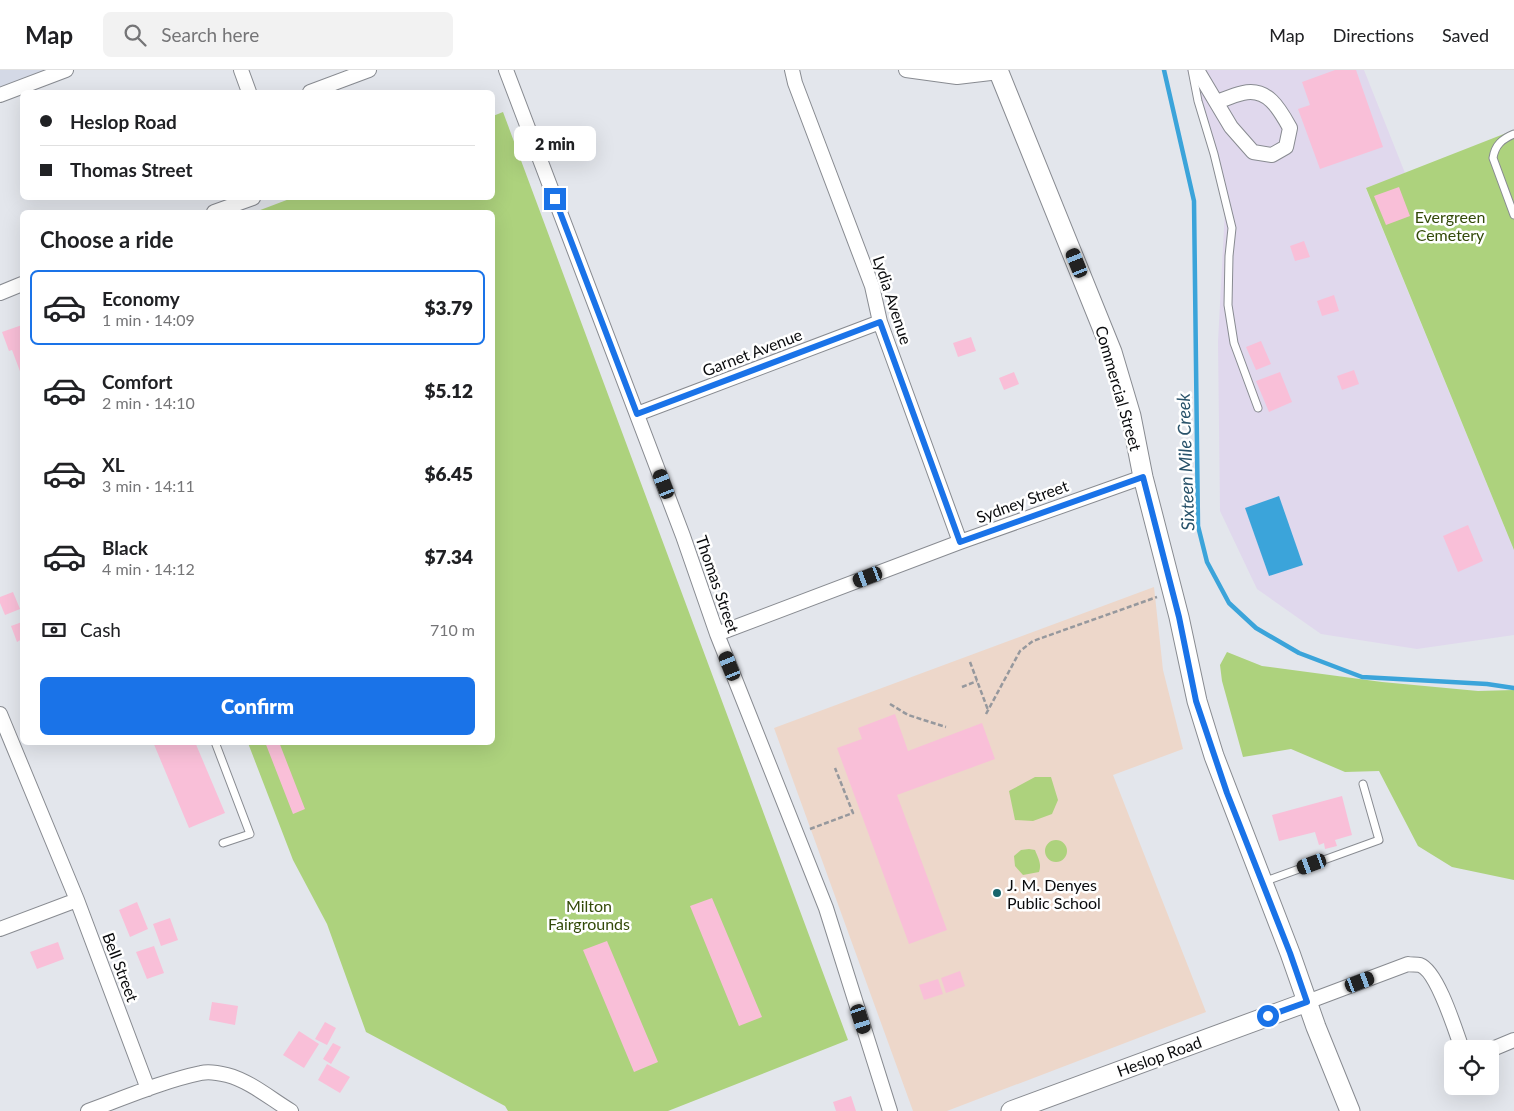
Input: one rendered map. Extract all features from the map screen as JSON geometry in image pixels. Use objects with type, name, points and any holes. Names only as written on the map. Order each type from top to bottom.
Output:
[{"type":"street","points":[[0,95],[66,70]]},
{"type":"street","points":[[241,70],[248,90]]},
{"type":"street","points":[[315,90],[369,70]]},
{"type":"street","name":"Thomas Street","points":[[506,70],[684,536],[717,634],[826,908],[890,1111]]},
{"type":"street","name":"Lydia Avenue","points":[[792,70],[795,83],[872,286],[880,322],[960,542]]},
{"type":"street","points":[[906,70],[956,77],[999,71]]},
{"type":"street","points":[[1197,70],[1216,102],[1231,126],[1253,152],[1272,155],[1286,146],[1290,128],[1276,104],[1261,94],[1245,92],[1216,102]]},
{"type":"street","name":"Commercial Street","points":[[999,71],[1112,352],[1131,416],[1143,477],[1172,591],[1196,701],[1217,765],[1350,1111]]},
{"type":"street","points":[[220,210],[247,200]]},
{"type":"street","points":[[0,293],[20,285]]},
{"type":"street","name":"Garnet Avenue","points":[[637,414],[880,322]]},
{"type":"street","name":"Sydney Street","points":[[717,634],[960,542],[1143,477]]},
{"type":"street","name":"Bell Street","points":[[0,714],[77,900],[148,1089]]},
{"type":"street","points":[[0,929],[77,900]]},
{"type":"street","points":[[1307,1002],[1408,964],[1421,965],[1432,976],[1448,1009],[1459,1040]]},
{"type":"street","name":"Heslop Road","points":[[1011,1111],[1307,1002]]},
{"type":"street","points":[[1499,1046],[1514,1040]]},
{"type":"street","points":[[88,1111],[202,1072],[217,1072],[229,1075],[291,1111]]},
{"type":"lane","points":[[1192,70],[1198,101],[1214,154],[1232,228],[1228,305],[1234,343],[1258,408]]},
{"type":"lane","points":[[1514,134],[1499,142],[1494,149],[1493,158],[1514,215]]},
{"type":"lane","points":[[216,745],[250,834],[223,843]]},
{"type":"lane","points":[[1262,882],[1379,840],[1363,784]]},
{"type":"path","points":[[986,714],[1020,651],[1033,641],[1172,591]]},
{"type":"path","points":[[970,662],[988,710]]},
{"type":"path","points":[[962,687],[977,681]]},
{"type":"path","points":[[890,704],[908,715],[946,726]]},
{"type":"path","points":[[796,834],[853,813],[835,768]]},
{"type":"shaded area","points":[[0,70],[61,70],[0,88]]},
{"type":"shaded area","points":[[1187,70],[1364,70],[1405,173],[1366,189],[1514,550],[1514,635],[1417,649],[1321,634],[1257,589],[1220,511],[1218,342],[1226,190]]},
{"type":"shaded area","name":"J. M. Denyes Public School","points":[[1154,587],[1163,670],[1183,749],[1113,775],[1206,1012],[947,1111],[913,1111],[774,728]]},
{"type":"green space","name":"Milton Fairgrounds","points":[[503,112],[848,1040],[668,1111],[508,1111],[505,1106],[366,1032],[327,924],[293,860],[249,745],[495,745],[495,210],[260,210],[287,200],[495,200],[495,115]]},
{"type":"green space","name":"Evergreen Cemetery","points":[[1514,130],[1514,550],[1366,188]]},
{"type":"green space","points":[[1227,652],[1262,666],[1382,682],[1478,691],[1514,690],[1514,880],[1452,867],[1418,846],[1379,771],[1345,772],[1291,749],[1243,757],[1222,681],[1220,665]]},
{"type":"green space","points":[[1035,777],[1051,777],[1058,800],[1052,814],[1033,821],[1015,820],[1009,791]]},
{"type":"green space","points":[[1056,840],[1064,843],[1067,851],[1064,859],[1056,862],[1048,859],[1045,851],[1048,843]]},
{"type":"green space","points":[[1021,850],[1035,850],[1040,869],[1039,872],[1023,875],[1015,866],[1014,856]]},
{"type":"water","points":[[1279,496],[1303,565],[1269,576],[1245,508]]},
{"type":"building","points":[[1335,70],[1356,70],[1383,147],[1320,169],[1298,109],[1310,105],[1302,82]]},
{"type":"building","points":[[1399,187],[1410,216],[1386,225],[1374,196]]},
{"type":"building","points":[[1304,241],[1310,257],[1295,261],[1290,246]]},
{"type":"building","points":[[1334,295],[1339,311],[1322,316],[1317,301]]},
{"type":"building","points":[[20,326],[20,371],[12,350],[9,351],[2,332]]},
{"type":"building","points":[[971,337],[976,351],[958,357],[953,343]]},
{"type":"building","points":[[1261,341],[1271,364],[1256,370],[1246,347]]},
{"type":"building","points":[[1354,370],[1359,384],[1342,390],[1337,376]]},
{"type":"building","points":[[1014,372],[1019,384],[1004,390],[999,378]]},
{"type":"building","points":[[1280,372],[1292,402],[1269,412],[1256,381]]},
{"type":"building","points":[[1468,525],[1483,561],[1458,572],[1443,536]]},
{"type":"building","points":[[13,592],[20,609],[5,615],[0,603],[0,597]]},
{"type":"building","points":[[20,623],[20,640],[17,642],[11,626]]},
{"type":"building","points":[[895,714],[908,751],[982,723],[995,759],[897,795],[947,930],[909,944],[837,748],[862,739],[858,728]]},
{"type":"building","points":[[154,745],[196,745],[225,813],[189,828]]},
{"type":"building","points":[[266,745],[280,745],[305,809],[293,814]]},
{"type":"building","points":[[1342,796],[1352,835],[1335,840],[1337,846],[1325,849],[1324,843],[1319,845],[1315,832],[1279,841],[1272,815]]},
{"type":"building","points":[[712,898],[762,1017],[739,1026],[690,906]]},
{"type":"building","points":[[137,902],[148,929],[130,937],[119,910]]},
{"type":"building","points":[[170,918],[178,940],[161,946],[153,924]]},
{"type":"building","points":[[607,941],[658,1062],[634,1072],[583,950]]},
{"type":"building","points":[[58,942],[64,959],[37,969],[30,952]]},
{"type":"building","points":[[154,946],[164,973],[147,979],[136,952]]},
{"type":"building","points":[[960,971],[965,986],[946,993],[941,978]]},
{"type":"building","points":[[938,979],[943,994],[924,1000],[919,985]]},
{"type":"building","points":[[212,1002],[238,1006],[235,1025],[209,1020]]},
{"type":"building","points":[[325,1022],[336,1028],[327,1045],[315,1039]]},
{"type":"building","points":[[299,1031],[319,1044],[304,1068],[283,1055]]},
{"type":"building","points":[[333,1043],[341,1047],[331,1064],[323,1059]]},
{"type":"building","points":[[327,1064],[350,1077],[340,1093],[318,1080]]},
{"type":"building","points":[[851,1096],[856,1111],[836,1111],[833,1102]]},
{"type":"waterway","name":"Sixteen Mile Creek","points":[[1164,70],[1194,201],[1198,526],[1207,562],[1229,603],[1256,628],[1299,653],[1362,677],[1487,684],[1514,688]]},
{"type":"place","name":"J. M. Denyes Public School","points":[[997,893]]},
{"type":"route","points":[[555,199],[637,414],[880,322],[960,542],[1143,477],[1179,617],[1196,701],[1227,793],[1290,953],[1307,1002],[1268,1016]]}]
